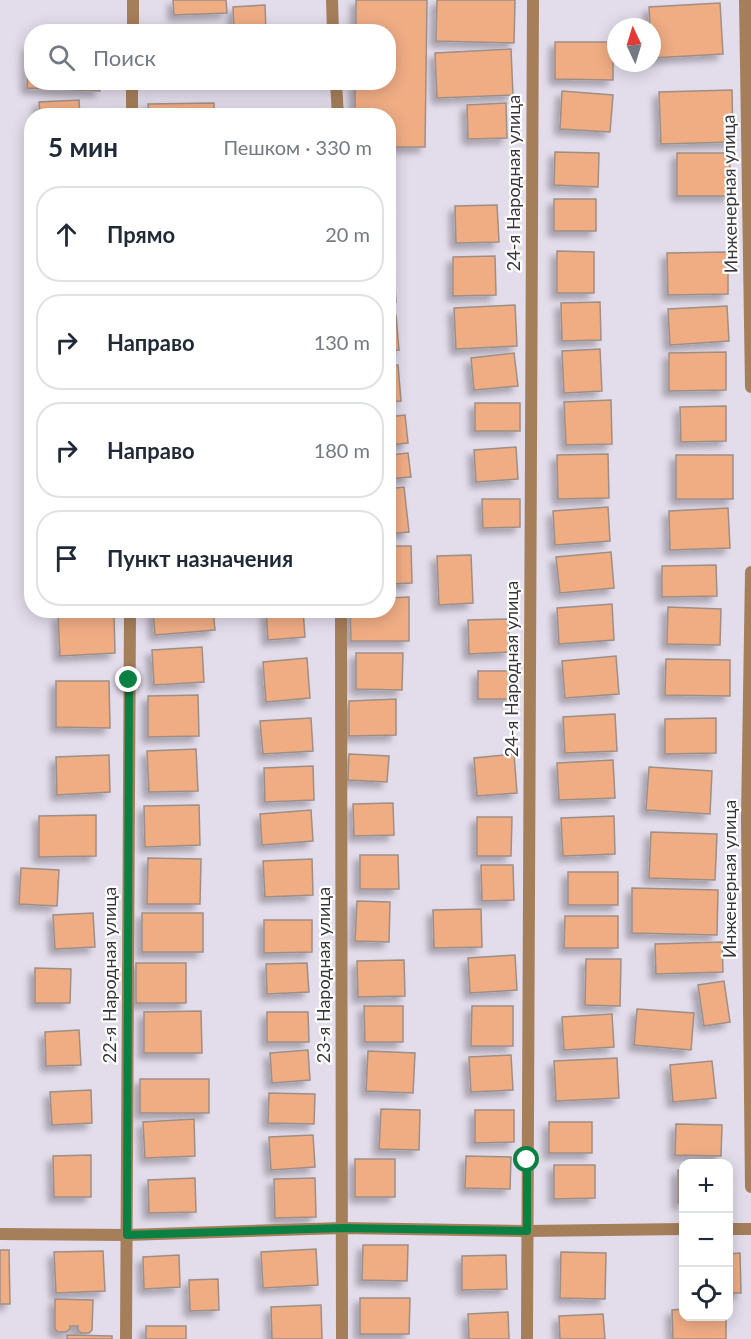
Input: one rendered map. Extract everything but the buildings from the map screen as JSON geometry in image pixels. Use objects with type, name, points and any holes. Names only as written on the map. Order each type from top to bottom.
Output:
[{"type":"street","points":[[133,0],[133,24]]},
{"type":"street","points":[[332,0],[333,24]]},
{"type":"street","name":"24-я Народная улица","points":[[527,1339],[533,0]]},
{"type":"street","name":"Инженерная улица","points":[[745,0],[751,387]]},
{"type":"street","points":[[132,90],[132,108]]},
{"type":"street","points":[[336,90],[338,108]]},
{"type":"street","name":"Инженерная улица","points":[[751,572],[747,818],[751,1187]]},
{"type":"street","name":"22-я Народная улица","points":[[126,1339],[130,618]]},
{"type":"street","name":"23-я Народная улица","points":[[341,618],[342,1339]]},
{"type":"street","points":[[0,1233],[127,1235],[342,1228],[527,1231],[679,1229]]},
{"type":"street","points":[[733,1229],[751,1229]]},
{"type":"route","points":[[129,680],[127,1235],[342,1228],[527,1231],[527,1160]]}]
